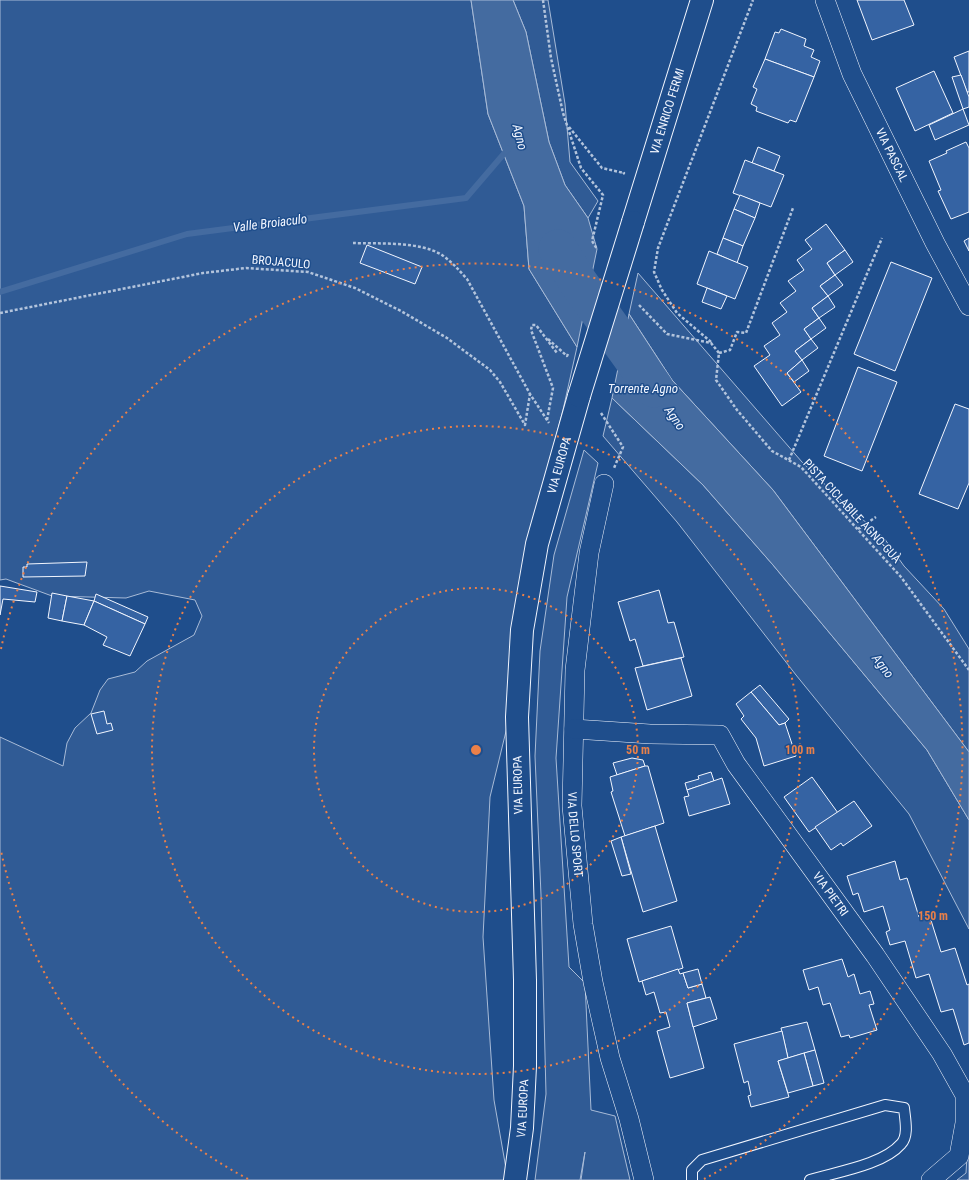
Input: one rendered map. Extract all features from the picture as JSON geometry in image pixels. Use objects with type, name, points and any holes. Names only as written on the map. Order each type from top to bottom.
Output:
[{"type":"main road","name":"VIA ENRICO FERMI","points":[[579,396],[702,0]]},
{"type":"main road","name":"VIA EUROPA","points":[[515,1180],[522,1128],[525,1066],[525,980],[517,717],[522,630],[537,544],[579,396]]},
{"type":"street","name":"VIA PASCAL","points":[[825,0],[852,74],[935,243],[969,306]]},
{"type":"street","name":"VIA DELLO SPORT","points":[[604,484],[589,553],[575,670],[572,806],[583,924],[593,982],[610,1058],[629,1119],[644,1180]]},
{"type":"street","name":"VIA PIETRI","points":[[574,729],[650,734],[720,736],[736,764],[875,955],[967,1093],[965,1123],[959,1156],[931,1180]]},
{"type":"lane","points":[[692,1180],[692,1170],[702,1160],[885,1105],[904,1108],[906,1129],[902,1144],[880,1159],[810,1180]]},
{"type":"path","points":[[543,0],[551,58],[563,113],[581,168],[603,195],[592,241],[597,249]]},
{"type":"path","points":[[754,0],[658,248],[654,272],[677,313],[720,353],[730,350],[737,332],[746,333],[793,208]]},
{"type":"path","points":[[568,125],[602,168],[624,172],[622,179]]},
{"type":"path","points":[[789,460],[882,238]]},
{"type":"path","points":[[353,243],[398,245],[425,249],[441,255],[455,266],[467,279],[530,394],[546,420],[552,426],[569,432]]},
{"type":"path","name":"BROJACULO","points":[[0,313],[203,273],[246,268],[308,272],[355,288],[401,311],[447,338],[490,370],[500,382],[525,425],[530,394]]},
{"type":"path","points":[[639,305],[667,334],[711,343]]},
{"type":"path","points":[[546,420],[553,388],[531,330],[532,325],[536,325],[557,354]]},
{"type":"path","points":[[544,335],[567,356],[569,350]]},
{"type":"path","name":"PISTA CICLABILE AGNO-GUÀ","points":[[720,353],[716,380],[737,410],[772,451],[801,467],[901,577],[969,670]]},
{"type":"path","points":[[601,413],[623,447],[618,461],[604,484]]},
{"type":"path","points":[[858,529],[876,517]]},
{"type":"shaded area","points":[[0,0],[471,0],[488,114],[524,206],[529,269],[577,347],[553,448],[509,719],[490,797],[483,937],[494,1100],[508,1180],[0,1180],[0,737],[63,766],[67,743],[75,728],[91,713],[100,690],[108,679],[135,672],[147,661],[194,635],[202,616],[195,600],[149,591],[126,598],[52,596],[6,579],[0,580]]},
{"type":"shaded area","points":[[513,0],[548,0],[565,104],[570,162],[598,201],[588,218],[565,185],[549,142],[526,32]]},
{"type":"shaded area","points":[[638,273],[802,462],[846,505],[884,538],[904,566],[944,609],[969,649],[969,752],[773,490],[672,380],[629,314]]},
{"type":"shaded area","points":[[612,398],[703,485],[773,565],[927,750],[969,820],[969,929],[909,814],[796,675],[677,522],[603,436]]},
{"type":"shaded area","points":[[584,450],[598,463],[567,597],[556,758],[569,967],[585,983],[591,1110],[615,1116],[630,1180],[581,1180],[585,1152],[580,1180],[535,1180],[546,1094],[541,895],[535,756],[540,651],[554,555]]},
{"type":"shaded area","points":[[969,1122],[969,1180],[957,1180],[966,1173]]},
{"type":"water","points":[[471,0],[513,0],[526,32],[549,142],[565,185],[588,218],[597,249],[577,347],[529,269],[524,206],[488,114]]},
{"type":"water","name":"Torrente Agno","points":[[629,314],[672,380],[773,490],[969,752],[969,820],[927,750],[773,565],[703,485],[612,398]]},
{"type":"building","points":[[857,0],[904,0],[914,25],[872,40]]},
{"type":"building","points":[[781,29],[806,39],[804,46],[814,50],[811,57],[820,61],[814,77],[765,59],[775,32],[779,33]]},
{"type":"building","points":[[969,51],[969,92],[967,92],[954,57]]},
{"type":"building","points":[[765,59],[814,77],[796,122],[790,120],[788,123],[756,111],[757,107],[751,104],[757,89],[753,87]]},
{"type":"building","points":[[934,71],[953,113],[915,131],[896,88]]},
{"type":"building","points":[[961,75],[969,97],[969,107],[963,109],[952,77]]},
{"type":"building","points":[[963,109],[969,125],[935,140],[929,125]]},
{"type":"building","points":[[966,142],[969,148],[969,212],[951,219],[938,191],[941,190],[929,161]]},
{"type":"building","points":[[758,147],[780,156],[774,171],[752,163]]},
{"type":"building","points":[[745,160],[784,175],[771,207],[733,193]]},
{"type":"building","points":[[740,195],[760,203],[755,218],[734,209]]},
{"type":"building","points":[[734,209],[755,218],[743,246],[723,238]]},
{"type":"building","points":[[826,224],[845,250],[827,263],[835,275],[820,286],[828,296],[812,308],[819,318],[804,329],[811,339],[795,351],[802,360],[787,373],[801,392],[782,406],[754,366],[770,355],[764,346],[780,335],[772,323],[787,312],[780,303],[796,291],[788,281],[804,270],[797,260],[812,249],[805,240]]},
{"type":"building","points":[[723,238],[743,246],[737,263],[717,254]]},
{"type":"building","points":[[969,238],[969,251],[964,241]]},
{"type":"building","points":[[367,245],[422,267],[415,284],[360,263]]},
{"type":"building","points":[[845,250],[853,262],[835,275],[827,263]]},
{"type":"building","points":[[709,251],[748,267],[735,299],[697,284]]},
{"type":"building","points":[[891,262],[932,278],[895,371],[854,354]]},
{"type":"building","points":[[835,275],[843,285],[828,296],[820,286]]},
{"type":"building","points":[[707,288],[727,296],[721,309],[702,302]]},
{"type":"building","points":[[828,296],[835,307],[819,318],[812,308]]},
{"type":"building","points":[[819,318],[826,328],[811,339],[804,329]]},
{"type":"building","points":[[811,339],[818,348],[802,360],[795,351]]},
{"type":"building","points":[[802,360],[809,371],[794,382],[787,373]]},
{"type":"building","points":[[858,367],[897,382],[862,471],[824,456]]},
{"type":"building","points":[[955,404],[969,409],[969,483],[958,509],[919,494]]},
{"type":"building","points":[[87,562],[85,576],[23,577],[23,567],[27,567],[27,564]]},
{"type":"building","points":[[0,586],[37,592],[35,602],[3,599],[0,615]]},
{"type":"building","points":[[659,590],[668,623],[674,622],[684,657],[643,666],[635,639],[630,641],[618,602]]},
{"type":"building","points":[[52,593],[67,596],[62,621],[48,618]]},
{"type":"building","points":[[96,594],[148,617],[145,624],[94,601]]},
{"type":"building","points":[[67,596],[94,601],[84,625],[62,621]]},
{"type":"building","points":[[94,601],[145,624],[130,656],[103,645],[107,637],[84,625]]},
{"type":"building","points":[[681,658],[692,696],[647,710],[635,668]]},
{"type":"building","points":[[760,685],[789,719],[785,723],[779,725],[751,692]]},
{"type":"building","points":[[751,692],[779,725],[785,723],[796,756],[764,766],[756,738],[741,719],[744,716],[736,704]]},
{"type":"building","points":[[104,711],[107,724],[111,723],[113,730],[97,734],[91,714]]},
{"type":"building","points":[[632,758],[643,760],[645,766],[617,775],[613,763]]},
{"type":"building","points":[[648,766],[664,823],[625,836],[611,792],[613,791],[610,777]]},
{"type":"building","points":[[711,772],[714,781],[687,790],[685,783],[699,779],[698,776]]},
{"type":"building","points":[[812,777],[838,813],[809,832],[784,797]]},
{"type":"building","points":[[722,778],[730,804],[689,816],[684,797],[689,796],[687,790]]},
{"type":"building","points":[[854,801],[872,826],[843,846],[841,843],[831,850],[815,827]]},
{"type":"building","points":[[655,826],[677,901],[643,912],[621,837]]},
{"type":"building","points":[[621,837],[631,874],[622,876],[611,841]]},
{"type":"building","points":[[895,861],[900,880],[907,878],[919,917],[929,914],[941,952],[955,948],[967,985],[969,984],[969,1043],[964,1045],[953,1009],[941,1012],[929,974],[916,978],[905,941],[890,945],[886,932],[890,930],[883,906],[864,912],[858,893],[853,895],[847,876]]},
{"type":"building","points":[[671,926],[683,968],[639,982],[627,939]]},
{"type":"building","points":[[842,959],[848,977],[854,974],[860,994],[870,991],[874,1004],[869,1005],[877,1030],[850,1038],[849,1035],[841,1037],[830,1003],[823,1005],[818,987],[809,990],[803,970]]},
{"type":"building","points":[[678,969],[680,974],[683,973],[688,988],[702,984],[706,998],[687,1003],[704,1068],[670,1078],[657,1031],[670,1027],[666,1012],[660,1013],[654,992],[646,995],[642,981]]},
{"type":"building","points":[[698,969],[702,984],[688,988],[683,973]]},
{"type":"building","points":[[710,997],[717,1019],[693,1027],[687,1003]]},
{"type":"building","points":[[807,1022],[815,1050],[788,1058],[781,1028]]},
{"type":"building","points":[[782,1031],[788,1058],[778,1061],[789,1097],[751,1107],[748,1096],[751,1095],[748,1081],[744,1083],[734,1044]]},
{"type":"building","points":[[815,1050],[824,1083],[813,1086],[804,1053]]},
{"type":"building","points":[[804,1053],[813,1086],[788,1093],[778,1061]]},
{"type":"waterway","name":"Valle Broiaculo","points":[[0,292],[187,234],[466,198],[508,149]]},
{"type":"waterway","name":"Agno","points":[[558,249],[578,282],[654,388]]}]
